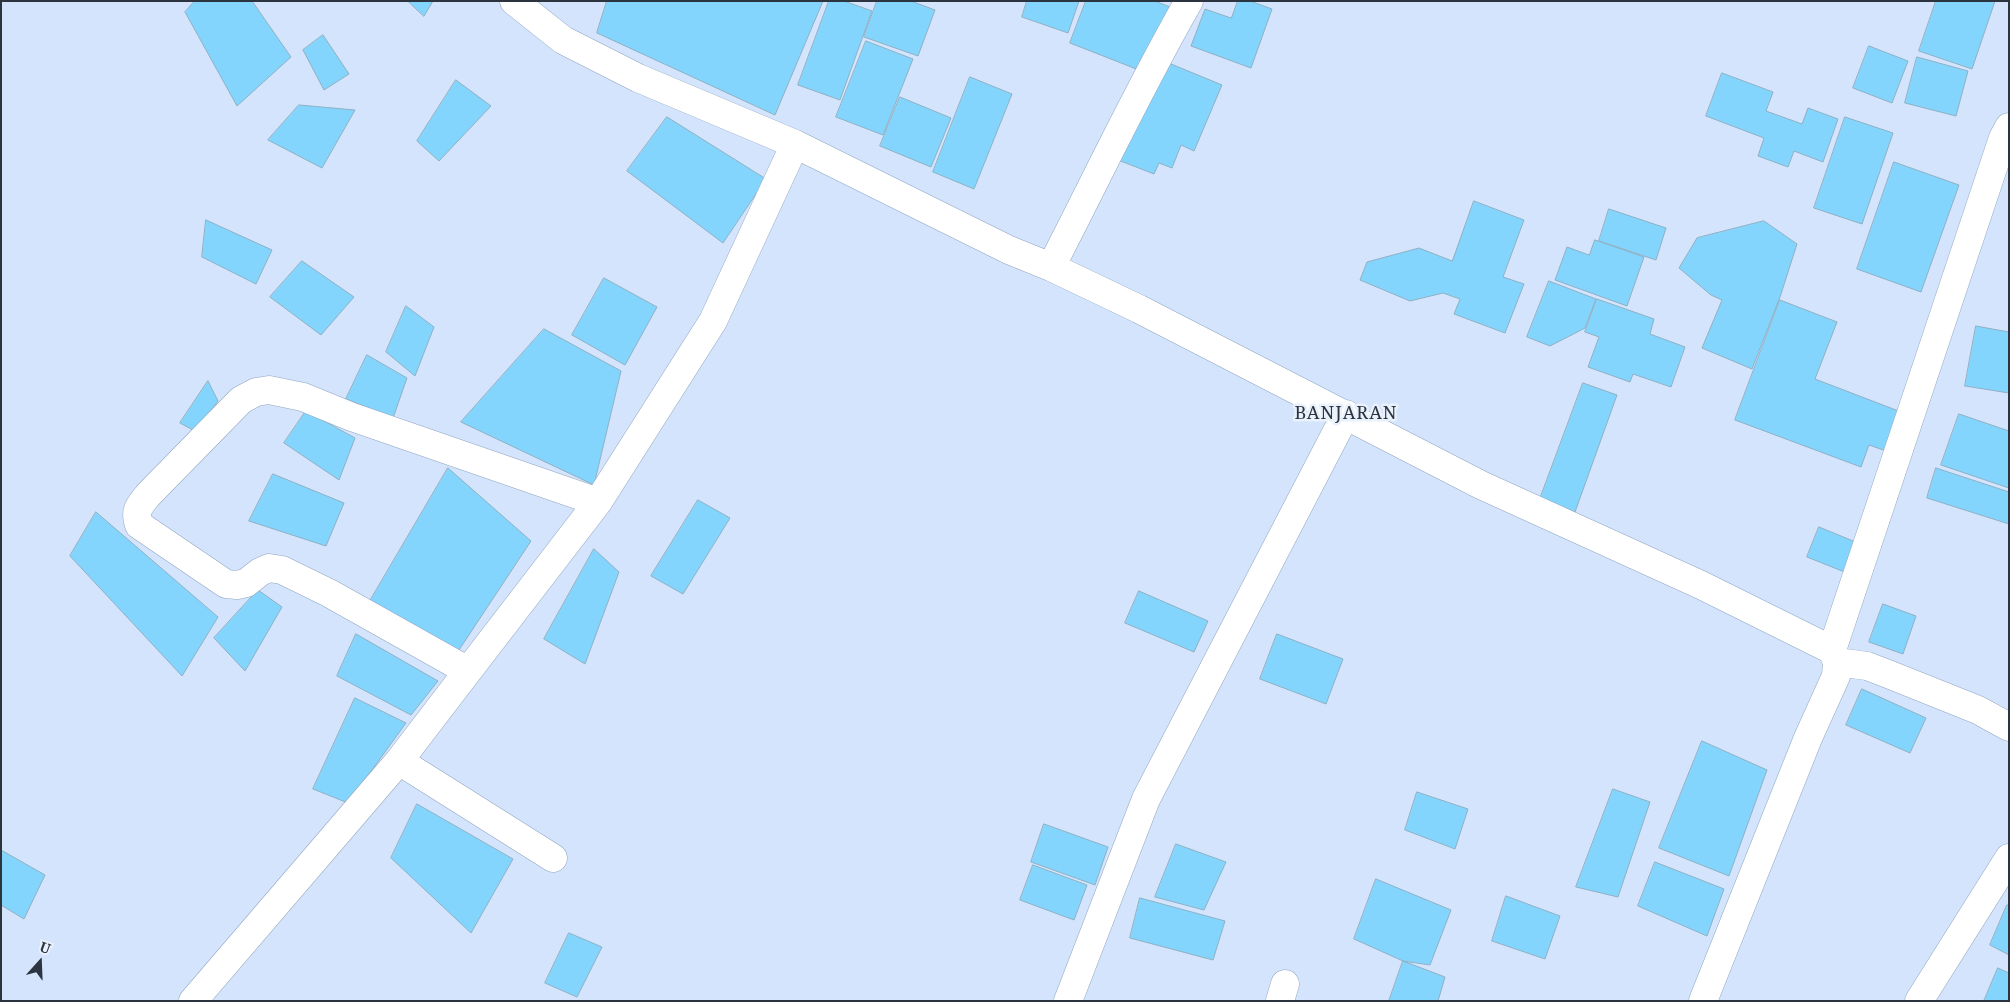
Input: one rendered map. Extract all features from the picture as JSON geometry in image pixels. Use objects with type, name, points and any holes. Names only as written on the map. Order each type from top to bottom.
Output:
[{"type":"street","points":[[514,1],[563,40],[638,78],[795,144],[1009,250],[1051,267],[1346,414],[1481,485],[1701,585],[1835,656],[1867,666],[1978,710],[2009,727]]},
{"type":"street","points":[[1051,267],[1151,67],[1189,1]]},
{"type":"street","points":[[1703,1001],[1808,738],[1836,676],[1835,656],[2003,138],[2009,127]]},
{"type":"street","points":[[193,1001],[399,761],[598,502],[713,320],[795,144]]},
{"type":"street","points":[[468,671],[329,593],[282,570],[269,568],[260,572],[246,583],[237,585],[226,584],[138,525],[137,509],[148,495],[241,400],[256,392],[269,390],[303,396],[352,417],[598,502]]},
{"type":"street","points":[[1068,1001],[1146,799],[1346,414]]},
{"type":"street","points":[[399,761],[553,858]]},
{"type":"street","points":[[1919,1001],[2009,858]]},
{"type":"building","points":[[195,1],[252,1],[291,57],[237,106],[185,12]]},
{"type":"building","points":[[408,1],[433,1],[424,16]]},
{"type":"building","points":[[607,1],[823,1],[775,115],[597,33]]},
{"type":"building","points":[[829,1],[844,1],[872,11],[840,100],[798,85]]},
{"type":"building","points":[[877,1],[911,1],[935,10],[918,56],[864,37]]},
{"type":"building","points":[[1027,1],[1079,1],[1068,33],[1022,17]]},
{"type":"building","points":[[1086,1],[1155,1],[1180,11],[1144,72],[1070,43]]},
{"type":"building","points":[[1238,1],[1250,1],[1272,9],[1251,68],[1191,46],[1205,9],[1231,18]]},
{"type":"building","points":[[1936,1],[1995,1],[1972,69],[1919,51]]},
{"type":"building","points":[[323,35],[349,74],[324,90],[303,50]]},
{"type":"building","points":[[866,41],[913,59],[883,135],[836,117]]},
{"type":"building","points":[[1869,46],[1908,61],[1892,103],[1853,88]]},
{"type":"building","points":[[1917,57],[1968,71],[1956,116],[1905,103]]},
{"type":"building","points":[[1159,59],[1222,85],[1194,151],[1181,145],[1172,168],[1159,163],[1154,174],[1113,158]]},
{"type":"building","points":[[1722,73],[1773,92],[1766,111],[1802,124],[1808,108],[1838,119],[1823,162],[1794,151],[1788,167],[1758,156],[1764,138],[1706,116]]},
{"type":"building","points":[[970,77],[1012,94],[974,189],[933,172]]},
{"type":"building","points":[[456,80],[491,106],[439,161],[417,141]]},
{"type":"building","points":[[900,97],[951,118],[931,167],[880,146]]},
{"type":"building","points":[[299,105],[355,110],[322,168],[268,140]]},
{"type":"building","points":[[667,117],[766,179],[723,243],[627,171]]},
{"type":"building","points":[[1845,117],[1893,133],[1862,224],[1814,208]]},
{"type":"building","points":[[1894,162],[1959,185],[1921,292],[1857,269]]},
{"type":"building","points":[[1474,201],[1524,220],[1503,277],[1524,284],[1505,333],[1454,314],[1460,299],[1443,293],[1410,301],[1360,280],[1367,262],[1419,248],[1452,261]]},
{"type":"building","points":[[1609,209],[1666,228],[1656,260],[1599,241]]},
{"type":"building","points":[[206,220],[272,250],[256,284],[202,257]]},
{"type":"building","points":[[1764,221],[1797,244],[1780,297],[1752,369],[1702,348],[1722,300],[1711,295],[1679,268],[1697,238]]},
{"type":"building","points":[[1595,240],[1644,257],[1627,306],[1555,280],[1567,247],[1589,255]]},
{"type":"building","points":[[302,261],[354,297],[321,335],[270,297]]},
{"type":"building","points":[[604,278],[657,307],[625,365],[572,335]]},
{"type":"building","points":[[1549,281],[1596,299],[1585,328],[1550,346],[1527,337]]},
{"type":"building","points":[[1597,299],[1654,319],[1650,334],[1685,347],[1671,387],[1633,374],[1630,382],[1588,367],[1599,337],[1585,332]]},
{"type":"building","points":[[1780,300],[1837,322],[1815,379],[1909,415],[1895,454],[1869,445],[1861,467],[1735,420]]},
{"type":"building","points":[[406,306],[434,327],[415,376],[386,352]]},
{"type":"building","points":[[1976,326],[2009,332],[2009,393],[1965,386]]},
{"type":"building","points":[[544,329],[621,371],[594,485],[461,422]]},
{"type":"building","points":[[367,355],[407,378],[393,418],[346,399]]},
{"type":"building","points":[[208,381],[218,401],[195,431],[180,423]]},
{"type":"building","points":[[1583,383],[1617,395],[1575,512],[1540,499]]},
{"type":"building","points":[[306,411],[355,438],[339,480],[284,443]]},
{"type":"building","points":[[1959,414],[2009,431],[2009,488],[1941,465]]},
{"type":"building","points":[[448,468],[531,541],[457,653],[370,601]]},
{"type":"building","points":[[1936,468],[2009,492],[2009,524],[1927,498]]},
{"type":"building","points":[[273,474],[344,503],[326,546],[249,521]]},
{"type":"building","points":[[698,500],[730,518],[683,594],[651,576]]},
{"type":"building","points":[[96,512],[218,617],[182,676],[70,556]]},
{"type":"building","points":[[1819,527],[1858,543],[1847,573],[1807,557]]},
{"type":"building","points":[[594,549],[619,572],[585,664],[544,639]]},
{"type":"building","points":[[258,590],[282,607],[245,671],[214,638]]},
{"type":"building","points":[[1139,591],[1208,621],[1194,652],[1125,623]]},
{"type":"building","points":[[1883,604],[1916,616],[1903,654],[1869,642]]},
{"type":"building","points":[[356,634],[438,681],[411,715],[337,676]]},
{"type":"building","points":[[1277,634],[1343,659],[1326,704],[1260,679]]},
{"type":"building","points":[[1862,689],[1926,718],[1910,753],[1846,725]]},
{"type":"building","points":[[355,698],[406,723],[348,803],[313,789]]},
{"type":"building","points":[[1702,741],[1767,770],[1729,876],[1659,848]]},
{"type":"building","points":[[1613,789],[1650,802],[1618,897],[1576,887]]},
{"type":"building","points":[[1417,792],[1468,809],[1455,849],[1405,830]]},
{"type":"building","points":[[417,804],[513,859],[471,933],[391,858]]},
{"type":"building","points":[[1044,824],[1108,847],[1095,885],[1031,862]]},
{"type":"building","points":[[1176,844],[1226,862],[1204,910],[1155,897]]},
{"type":"building","points":[[1,850],[45,875],[24,919],[1,905]]},
{"type":"building","points":[[1655,862],[1724,889],[1707,936],[1638,906]]},
{"type":"building","points":[[1033,865],[1087,885],[1074,920],[1020,900]]},
{"type":"building","points":[[1376,879],[1451,910],[1430,965],[1403,961],[1354,939]]},
{"type":"building","points":[[1506,896],[1560,916],[1545,959],[1492,941]]},
{"type":"building","points":[[1140,898],[1225,921],[1213,960],[1130,938]]},
{"type":"building","points":[[2007,905],[2009,905],[2009,955],[1990,945]]},
{"type":"building","points":[[569,933],[602,947],[577,997],[545,983]]},
{"type":"building","points":[[1403,961],[1445,977],[1438,1001],[1389,1001]]},
{"type":"building","points":[[1998,968],[2009,973],[2009,1001],[1984,1001]]},
{"type":"district","name":"BANJARAN","points":[[1346,414]]}]
